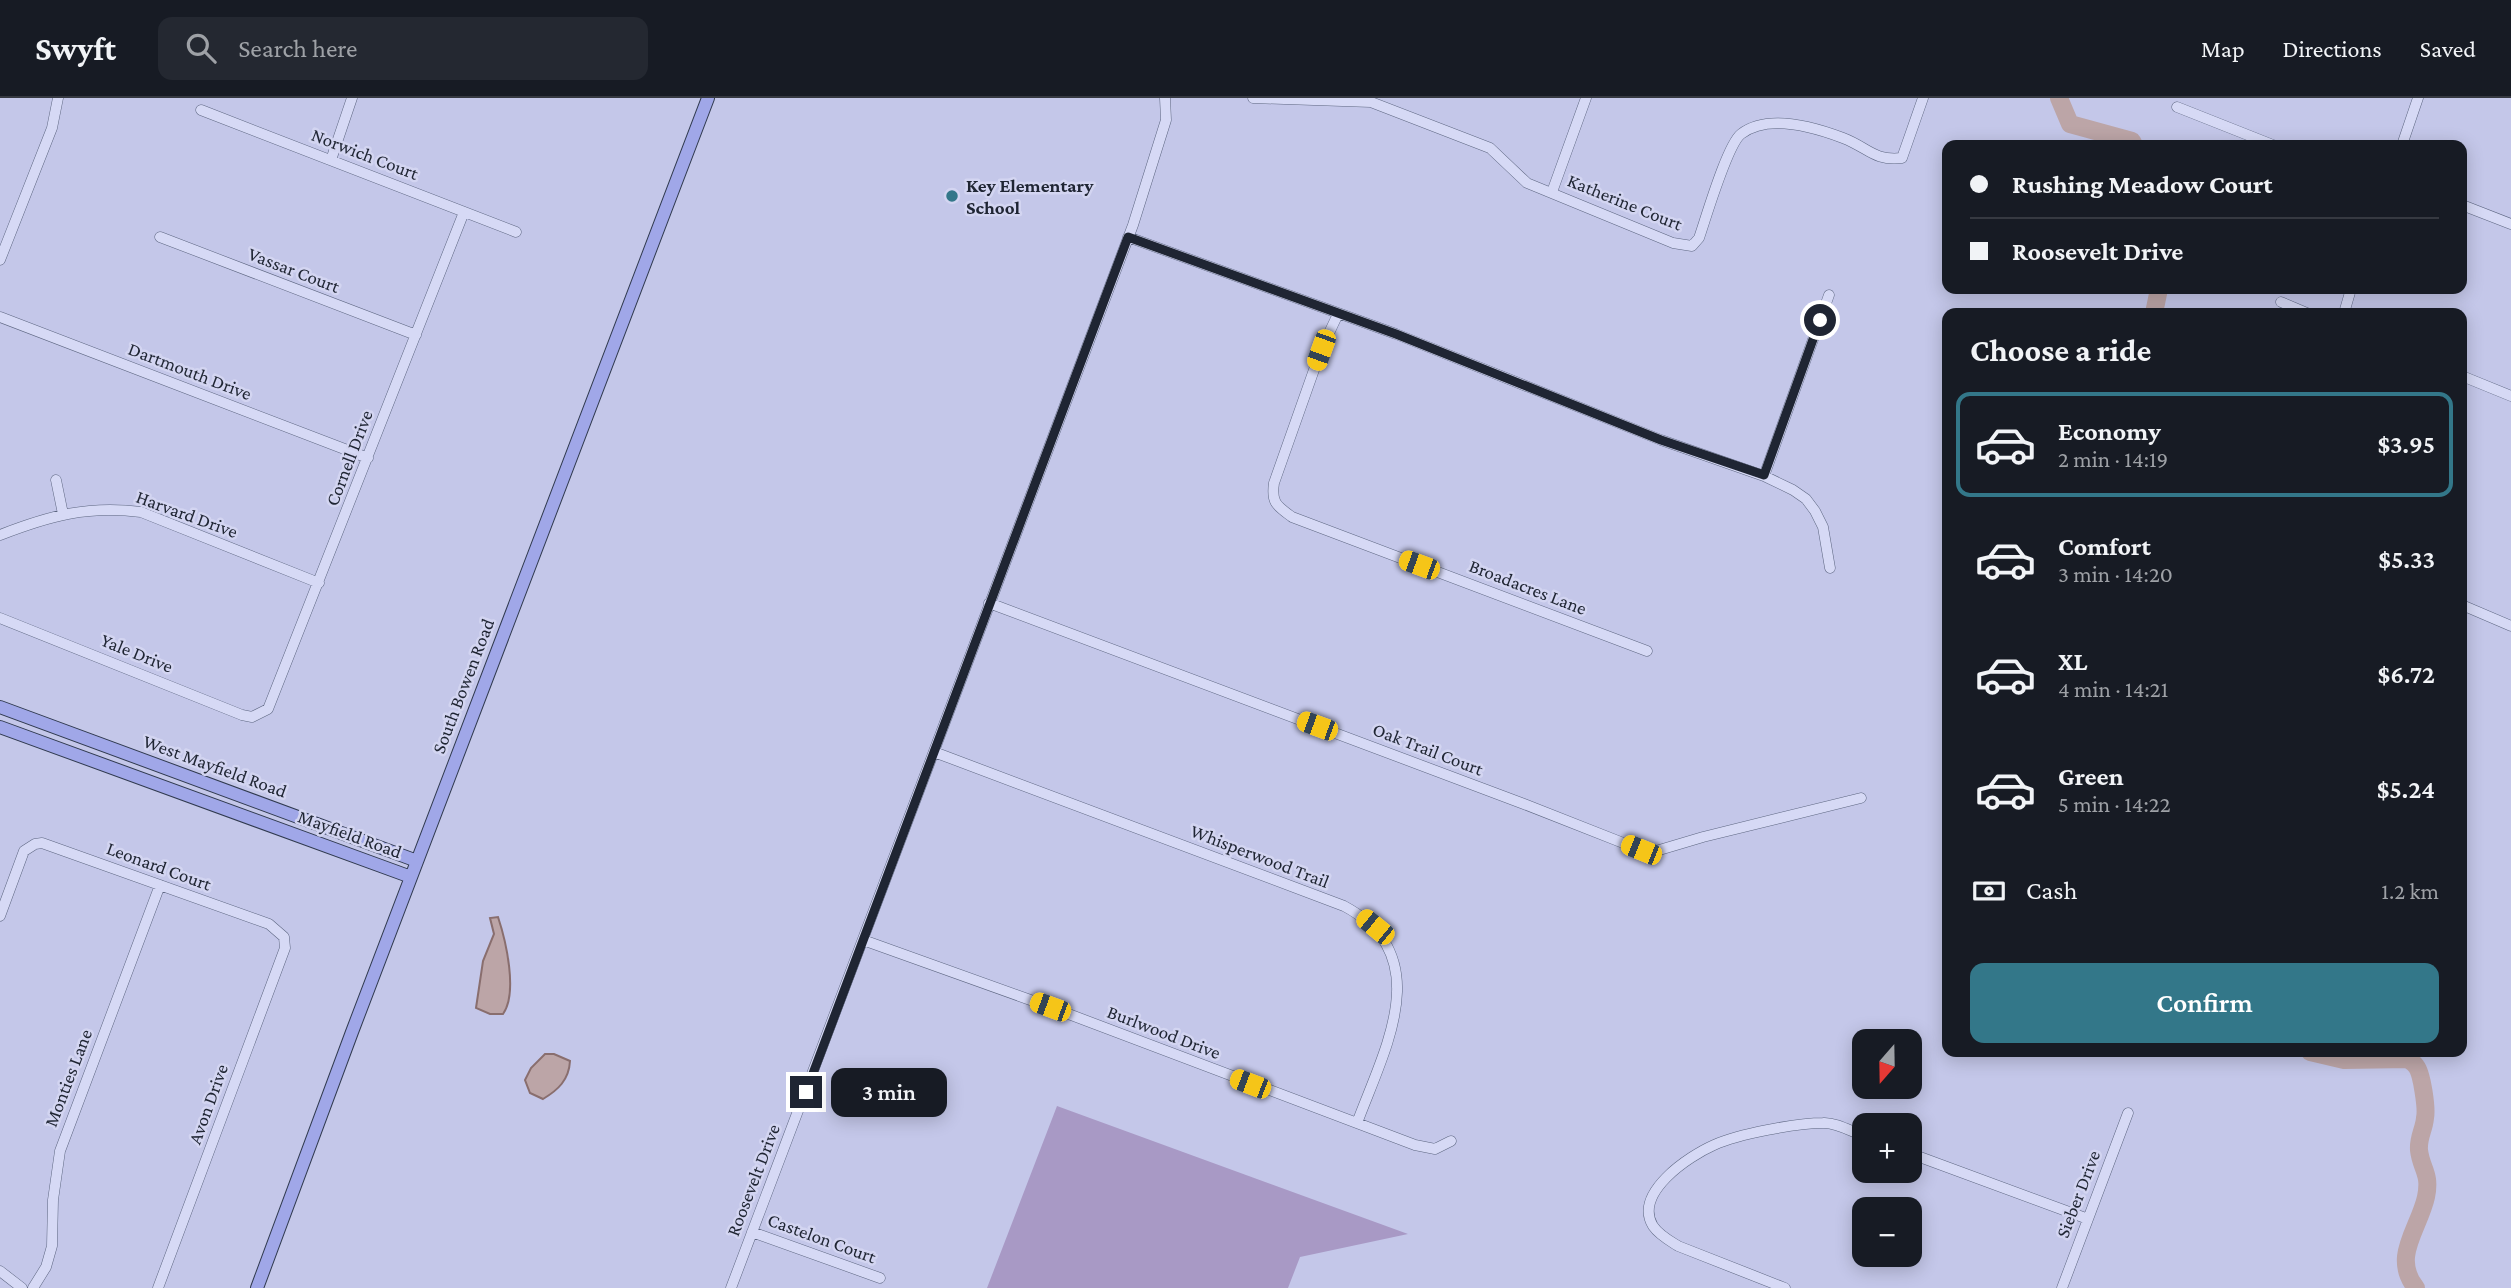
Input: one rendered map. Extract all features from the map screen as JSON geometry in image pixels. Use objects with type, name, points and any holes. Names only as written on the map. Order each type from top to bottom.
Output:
[{"type":"main road","name":"South Bowen Road","points":[[257,1288],[708,98]]},
{"type":"main road","name":"West Mayfield Road","points":[[0,707],[417,860]]},
{"type":"main road","name":"Mayfield Road","points":[[0,727],[411,877]]},
{"type":"street","points":[[0,260],[52,128],[58,98]]},
{"type":"street","points":[[331,160],[352,98]]},
{"type":"street","name":"Roosevelt Drive","points":[[731,1288],[1128,237],[1166,120],[1165,98]]},
{"type":"street","name":"Katherine Court","points":[[1253,98],[1371,102],[1490,148],[1527,183],[1552,191],[1673,243],[1692,246],[1699,238],[1730,150],[1740,135],[1765,123],[1780,122],[1844,138],[1885,160],[1902,158],[1923,98]]},
{"type":"street","points":[[1552,191],[1586,98]]},
{"type":"street","points":[[2404,140],[2418,98]]},
{"type":"street","points":[[2177,107],[2260,140]]},
{"type":"street","name":"Norwich Court","points":[[201,110],[516,232]]},
{"type":"street","points":[[2467,207],[2511,224]]},
{"type":"street","name":"Cornell Drive","points":[[261,714],[272,702],[464,212]]},
{"type":"street","name":"Vassar Court","points":[[159,237],[416,335]]},
{"type":"street","points":[[1128,237],[1338,314],[1661,440],[1764,475],[1806,499],[1815,511],[1822,527],[1830,568]]},
{"type":"street","points":[[1764,475],[1829,295]]},
{"type":"street","points":[[2281,302],[2295,308]]},
{"type":"street","name":"Broadacres Lane","points":[[1338,314],[1321,350],[1274,483],[1272,496],[1276,503],[1292,517],[1647,651]]},
{"type":"street","name":"Dartmouth Drive","points":[[0,317],[368,457]]},
{"type":"street","points":[[2467,378],[2511,396]]},
{"type":"street","points":[[56,480],[63,514]]},
{"type":"street","name":"Harvard Drive","points":[[0,535],[63,514],[105,509],[141,512],[319,583]]},
{"type":"street","name":"Oak Trail Court","points":[[989,603],[1641,850],[1657,851],[1711,835],[1861,799]]},
{"type":"street","points":[[2467,607],[2511,626]]},
{"type":"street","name":"Yale Drive","points":[[0,618],[242,715],[252,717],[261,714]]},
{"type":"street","name":"Whisperwood Trail","points":[[934,752],[1344,906],[1375,927],[1394,966],[1398,1002],[1393,1026],[1357,1123]]},
{"type":"street","name":"Leonard Court","points":[[0,916],[24,851],[35,844],[42,844],[269,924],[281,933]]},
{"type":"street","name":"Monties Lane","points":[[33,1288],[46,1267],[52,1246],[52,1199],[60,1151],[160,885]]},
{"type":"street","name":"Avon Drive","points":[[158,1288],[285,948],[286,942],[281,933]]},
{"type":"street","name":"Burlwood Drive","points":[[863,940],[1050,1007],[1415,1145],[1435,1149],[1451,1141]]},
{"type":"street","name":"Sieber Drive","points":[[2062,1288],[2127,1113]]},
{"type":"street","points":[[1784,1288],[1664,1238],[1653,1226],[1650,1207],[1653,1198],[1668,1174],[1716,1144],[1782,1127],[1826,1122],[1852,1132]]},
{"type":"street","points":[[1922,1158],[2088,1219]]},
{"type":"street","name":"Castelon Court","points":[[752,1232],[880,1278]]},
{"type":"street","points":[[0,1271],[22,1288]]},
{"type":"shaded area","points":[[498,917],[507,953],[510,993],[503,1014],[490,1014],[476,1008],[483,961],[494,934],[490,918]]},
{"type":"shaded area","points":[[545,1054],[554,1054],[570,1061],[562,1084],[543,1099],[530,1093],[525,1080],[531,1068]]},
{"type":"shaded area","points":[[1057,1106],[1408,1234],[1300,1257],[1288,1288],[987,1288]]},
{"type":"waterway","points":[[2059,98],[2070,124],[2128,140]]},
{"type":"waterway","points":[[2155,308],[2158,294]]},
{"type":"waterway","points":[[2331,1057],[2344,1060],[2408,1059],[2418,1070],[2424,1091],[2425,1113],[2419,1150],[2427,1182],[2423,1209],[2406,1254],[2409,1277],[2416,1288]]},
{"type":"place","name":"Key Elementary School","points":[[952,196]]},
{"type":"route","points":[[806,1092],[1128,237],[1396,334],[1661,440],[1764,475],[1820,320]]}]
